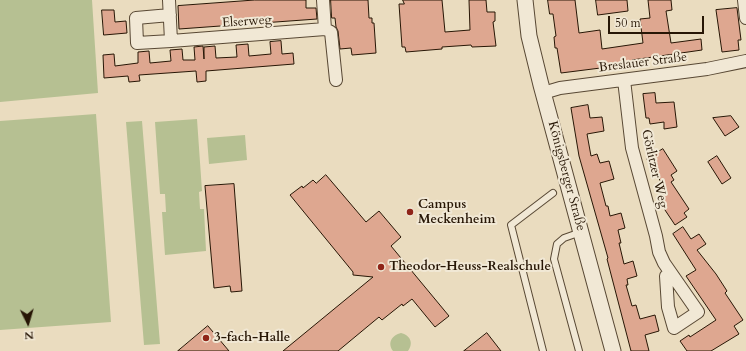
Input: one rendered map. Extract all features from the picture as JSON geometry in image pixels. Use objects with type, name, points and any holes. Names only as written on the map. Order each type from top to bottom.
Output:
[{"type":"street","points":[[169,0],[171,41]]},
{"type":"street","points":[[323,0],[325,29],[331,32],[336,80]]},
{"type":"street","name":"Königsberger Straße","points":[[525,0],[529,36],[613,351]]},
{"type":"street","points":[[744,0],[746,18]]},
{"type":"street","name":"Elserweg","points":[[170,15],[136,18],[137,43],[325,29]]},
{"type":"street","name":"Breslauer Straße","points":[[544,93],[560,88],[707,69],[746,61]]},
{"type":"street","name":"Görlitzer Weg","points":[[624,80],[632,148],[659,252],[670,276]]},
{"type":"lane","points":[[543,351],[511,225],[553,193]]},
{"type":"lane","points":[[579,351],[554,258],[557,244],[564,238],[581,232]]},
{"type":"green space","points":[[0,0],[92,0],[98,93],[0,102]]},
{"type":"green space","points":[[96,114],[111,322],[0,330],[0,121]]},
{"type":"green space","points":[[197,119],[202,191],[199,192],[200,209],[204,209],[206,251],[165,255],[162,212],[166,212],[165,194],[160,194],[155,122]]},
{"type":"green space","points":[[142,121],[160,344],[144,345],[126,122]]},
{"type":"green space","points":[[245,135],[247,160],[209,164],[207,138]]},
{"type":"green space","points":[[401,333],[409,337],[411,342],[410,348],[408,351],[393,351],[390,345],[391,340],[393,337]]},
{"type":"building","points":[[255,0],[306,0],[306,8],[316,8],[317,19],[179,29],[178,6]]},
{"type":"building","points":[[331,0],[368,0],[369,18],[372,18],[372,23],[374,23],[376,53],[352,55],[351,48],[340,49],[335,18],[332,18]]},
{"type":"building","points":[[403,0],[442,0],[445,32],[470,30],[469,0],[486,0],[487,12],[495,12],[495,21],[493,22],[496,46],[472,47],[471,45],[406,52],[405,47],[402,47],[399,4],[404,4]]},
{"type":"building","points":[[548,0],[575,0],[579,33],[600,30],[602,49],[643,43],[640,19],[650,18],[648,0],[671,0],[672,10],[666,11],[671,43],[701,39],[702,50],[632,60],[632,64],[561,73],[557,48],[555,48],[554,37],[556,36],[553,14],[550,14]]},
{"type":"building","points":[[596,0],[627,0],[628,11],[598,15]]},
{"type":"building","points":[[737,8],[741,40],[738,40],[739,50],[722,52],[716,10]]},
{"type":"building","points":[[102,10],[114,10],[115,22],[126,21],[127,33],[104,35]]},
{"type":"building","points":[[281,41],[282,54],[293,53],[294,64],[206,71],[206,81],[197,82],[196,71],[139,75],[140,81],[129,82],[128,76],[104,78],[103,55],[114,54],[115,66],[138,63],[138,52],[149,51],[150,63],[171,61],[170,50],[182,49],[183,60],[195,60],[194,47],[203,46],[204,59],[204,47],[215,46],[216,58],[237,57],[236,45],[248,44],[249,56],[271,54],[270,42]]},
{"type":"building","points":[[655,93],[656,103],[674,102],[677,127],[664,129],[664,122],[650,124],[649,118],[646,118],[643,94]]},
{"type":"building","points":[[588,105],[590,118],[602,117],[604,131],[587,134],[591,156],[597,154],[600,163],[609,161],[614,179],[600,183],[610,216],[621,213],[625,228],[618,230],[621,243],[619,243],[624,264],[633,261],[637,276],[627,279],[628,285],[626,285],[632,306],[636,305],[640,319],[655,315],[659,331],[645,335],[649,351],[631,351],[607,259],[608,258],[579,156],[571,108]]},
{"type":"building","points":[[731,116],[739,127],[725,136],[713,118]]},
{"type":"building","points":[[663,149],[677,171],[671,175],[674,180],[671,182],[689,209],[684,213],[687,217],[675,225],[657,198],[665,193],[658,183],[661,182],[647,159]]},
{"type":"building","points":[[717,156],[731,178],[722,184],[708,162]]},
{"type":"building","name":"Theodor-Heuss-Realschule","points":[[326,175],[366,222],[379,211],[401,237],[391,246],[449,316],[435,327],[412,299],[403,306],[402,304],[382,320],[379,317],[338,351],[283,351],[373,277],[353,275],[353,272],[290,195],[302,186],[303,188],[313,180],[316,183]]},
{"type":"building","points":[[234,184],[242,291],[231,292],[230,286],[214,288],[205,186]]},
{"type":"building","points":[[683,227],[691,239],[699,234],[706,244],[697,250],[716,274],[727,291],[725,293],[743,320],[734,326],[739,334],[711,351],[687,351],[680,341],[689,335],[690,337],[716,320],[686,276],[696,270],[673,234]]},
{"type":"building","name":"3-fach-Halle","points":[[208,326],[229,351],[178,351]]},
{"type":"building","points":[[487,333],[501,351],[464,351]]},
{"type":"place","name":"Campus Meckenheim","points":[[410,212]]},
{"type":"place","name":"Theodor-Heuss-Realschule","points":[[381,267]]},
{"type":"place","name":"3-fach-Halle","points":[[206,338]]}]
